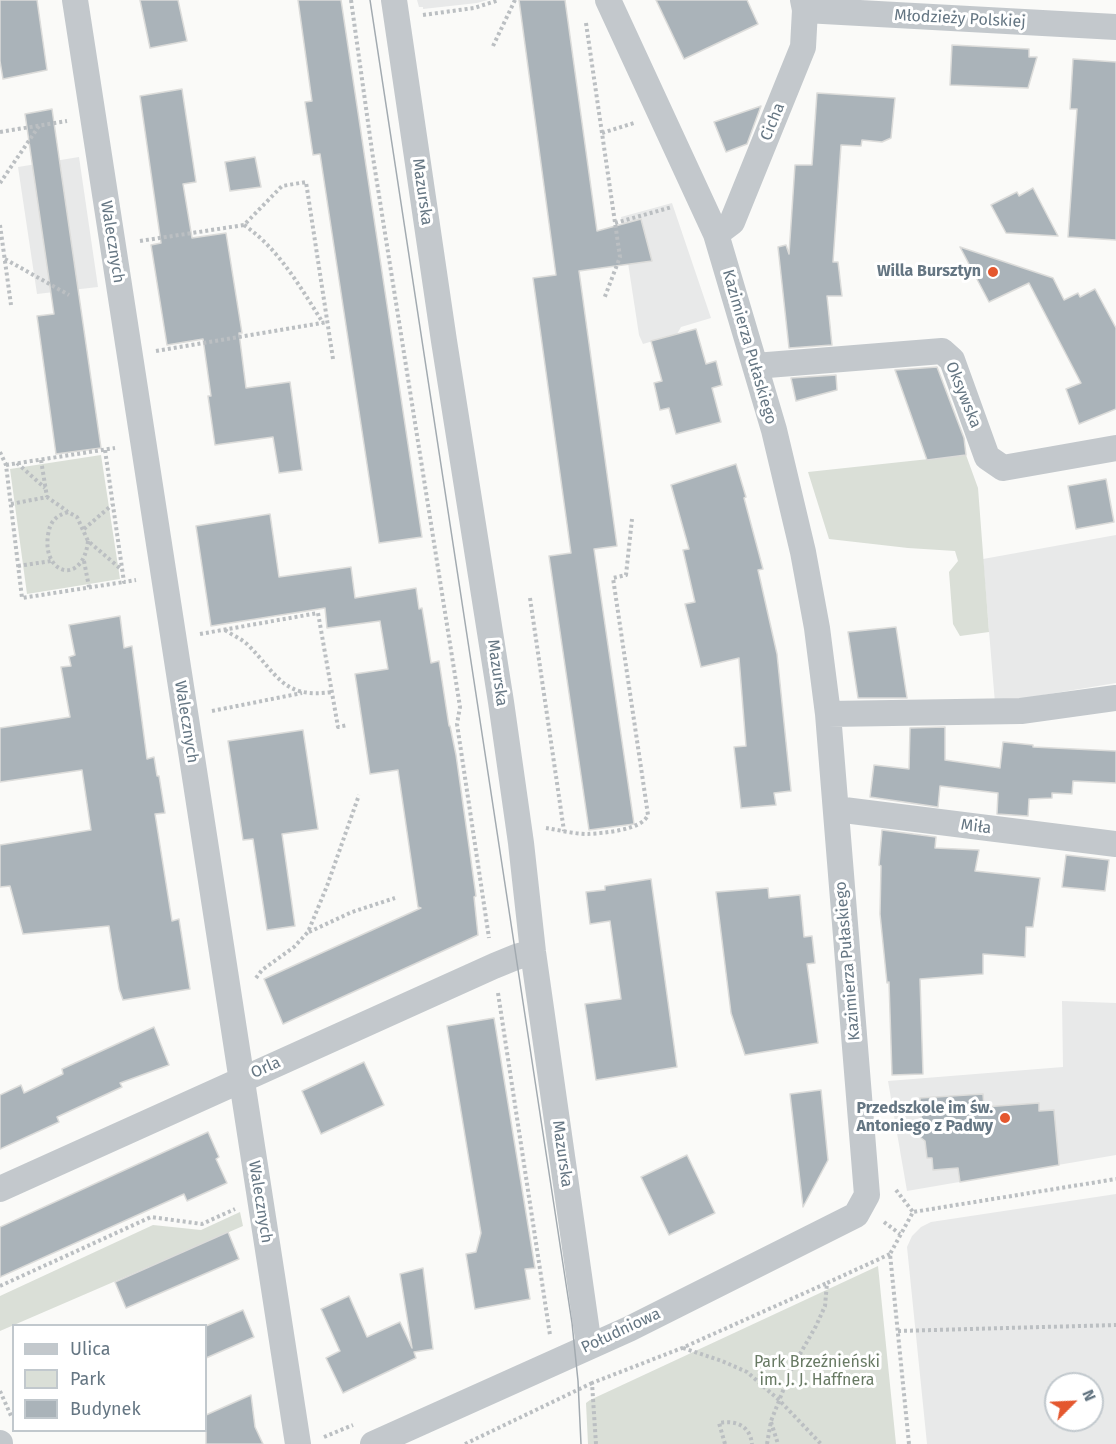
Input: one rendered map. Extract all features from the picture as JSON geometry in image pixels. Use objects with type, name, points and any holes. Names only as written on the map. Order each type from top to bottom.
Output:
[{"type":"street","name":"Walecznych","points":[[75,0],[298,1444]]},
{"type":"street","name":"Kazimierza Pułaskiego","points":[[608,0],[716,234],[774,430],[803,552],[817,628],[828,714],[867,1195],[862,1206]]},
{"type":"street","name":"Cicha","points":[[716,234],[732,222],[803,47],[804,5]]},
{"type":"street","name":"Młodzieży Polskiej","points":[[804,5],[1116,27]]},
{"type":"street","name":"Mazurska","points":[[396,10],[444,341],[501,702],[521,843],[533,952],[590,1346]]},
{"type":"street","name":"Oksywska","points":[[755,366],[942,351],[952,360],[987,457],[1003,468],[1116,448]]},
{"type":"street","points":[[828,714],[1021,711],[1116,698]]},
{"type":"street","name":"Miła","points":[[836,809],[1116,844]]},
{"type":"street","name":"Orla","points":[[0,1189],[494,966],[533,952]]},
{"type":"street","name":"Południowa","points":[[373,1444],[629,1329],[856,1215],[862,1206]]},
{"type":"path","points":[[351,0],[372,151],[460,707],[456,724],[558,1399]]},
{"type":"path","points":[[396,10],[474,8],[499,0]]},
{"type":"path","points":[[493,46],[515,0]]},
{"type":"path","points":[[586,22],[620,257],[604,299]]},
{"type":"path","points":[[0,132],[68,121],[73,117]]},
{"type":"path","points":[[602,133],[643,120]]},
{"type":"path","points":[[0,183],[39,125]]},
{"type":"path","points":[[112,246],[244,225],[282,186],[306,183],[325,323],[333,359]]},
{"type":"path","points":[[615,223],[680,204]]},
{"type":"path","points":[[0,225],[11,305]]},
{"type":"path","points":[[244,225],[256,233],[284,264],[325,323]]},
{"type":"path","points":[[4,259],[69,295]]},
{"type":"path","points":[[129,356],[325,323]]},
{"type":"path","points":[[6,465],[121,447]]},
{"type":"path","points":[[105,450],[124,582]]},
{"type":"path","points":[[0,452],[6,465],[22,598],[141,579]]},
{"type":"path","points":[[41,459],[47,497]]},
{"type":"path","points":[[17,463],[46,488]]},
{"type":"path","points":[[11,504],[47,497],[77,517],[88,541],[84,561],[89,587]]},
{"type":"path","points":[[84,529],[113,504]]},
{"type":"path","points":[[68,512],[57,515],[52,522],[47,544],[51,561],[62,570],[78,567],[84,561]]},
{"type":"path","points":[[541,828],[586,834],[637,826],[645,821],[648,815],[613,578],[626,575],[632,519]]},
{"type":"path","points":[[88,541],[122,570]]},
{"type":"path","points":[[18,566],[51,561]]},
{"type":"path","points":[[530,598],[564,831]]},
{"type":"path","points":[[194,635],[318,614],[338,727],[348,725]]},
{"type":"path","points":[[224,630],[247,644],[269,671],[293,690],[302,693]]},
{"type":"path","points":[[206,712],[302,693],[332,692]]},
{"type":"path","points":[[308,932],[327,886],[358,795]]},
{"type":"path","points":[[255,979],[262,969],[294,946],[308,932],[352,912],[395,898]]},
{"type":"path","points":[[909,1444],[890,1254],[913,1212],[1116,1179]]},
{"type":"path","points":[[0,1286],[151,1217],[202,1224],[239,1207]]},
{"type":"path","points":[[465,1444],[592,1383],[682,1348],[890,1254]]},
{"type":"path","points":[[767,1444],[771,1421],[792,1368],[825,1306],[827,1283]]},
{"type":"path","points":[[898,1331],[1116,1325]]},
{"type":"path","points":[[682,1348],[747,1372],[779,1400],[821,1444]]},
{"type":"path","points":[[592,1383],[596,1444]]},
{"type":"path","points":[[0,1391],[12,1418]]},
{"type":"path","points":[[725,1444],[719,1424],[729,1421],[739,1423],[747,1430],[752,1438],[752,1444]]},
{"type":"path","points":[[771,1421],[778,1444]]},
{"type":"path","points":[[328,1436],[330,1444]]},
{"type":"shaded area","points":[[417,0],[488,0],[423,9],[419,7]]},
{"type":"shaded area","points":[[79,157],[98,287],[37,294],[18,167]]},
{"type":"shaded area","points":[[672,203],[711,318],[681,327],[677,334],[643,344],[639,335],[621,217]]},
{"type":"shaded area","points":[[1116,535],[1116,683],[995,703],[983,559]]},
{"type":"shaded area","name":"Przedszkole im św. Antoniego z Padwy","points":[[1062,1001],[1116,1003],[1116,1155],[907,1191],[888,1081],[1063,1067]]},
{"type":"shaded area","points":[[1116,1194],[1116,1444],[927,1444],[907,1247],[912,1236],[921,1227],[931,1222]]},
{"type":"green space","points":[[101,455],[120,579],[27,594],[10,469]]},
{"type":"green space","points":[[966,455],[978,488],[989,632],[960,636],[953,624],[949,572],[958,561],[955,551],[829,539],[808,472]]},
{"type":"green space","points":[[240,1212],[243,1226],[0,1331],[0,1296],[153,1225],[201,1230]]},
{"type":"green space","name":"Park Brzeźnieński im. J. J. Haffnera","points":[[878,1266],[896,1444],[588,1444],[586,1403],[590,1400]]},
{"type":"building","points":[[0,0],[37,0],[47,70],[3,79],[0,61]]},
{"type":"building","points":[[140,0],[178,0],[187,41],[150,48]]},
{"type":"building","points":[[298,0],[341,0],[422,537],[379,543],[320,154],[313,155],[305,102],[312,101]]},
{"type":"building","points":[[519,0],[565,0],[597,231],[641,219],[652,261],[579,271],[617,546],[594,549],[634,824],[589,830],[549,556],[571,553],[533,278],[556,275]]},
{"type":"building","points":[[656,0],[747,0],[758,24],[684,59]]},
{"type":"building","points":[[952,45],[1029,49],[1029,57],[1037,57],[1028,88],[950,85]]},
{"type":"building","points":[[1073,59],[1116,62],[1116,240],[1068,237],[1077,109],[1070,109]]},
{"type":"building","points":[[182,89],[196,182],[183,184],[192,238],[226,233],[242,333],[239,333],[246,388],[290,382],[302,470],[279,473],[273,437],[215,445],[203,339],[167,345],[151,245],[161,243],[140,96]]},
{"type":"building","points":[[817,93],[895,98],[891,138],[882,142],[862,140],[861,146],[841,145],[833,262],[838,262],[842,296],[827,296],[832,345],[789,348],[778,247],[786,245],[789,254],[795,165],[812,165]]},
{"type":"building","points":[[761,106],[747,144],[726,152],[714,122]]},
{"type":"building","points":[[52,109],[101,448],[56,454],[37,316],[54,314],[25,114]]},
{"type":"building","points":[[255,157],[261,187],[230,191],[225,162]]},
{"type":"building","points":[[1033,188],[1058,236],[1006,233],[991,205],[1017,192],[1019,196]]},
{"type":"building","points":[[960,247],[1053,278],[1064,300],[1078,293],[1080,297],[1095,289],[1116,328],[1116,409],[1079,424],[1066,389],[1081,383],[1029,283],[989,302]]},
{"type":"building","points":[[696,329],[706,364],[716,361],[722,385],[712,388],[721,422],[676,434],[669,408],[660,410],[654,383],[662,381],[651,341]]},
{"type":"building","points":[[937,367],[964,438],[966,455],[927,460],[895,370]]},
{"type":"building","points":[[836,375],[837,390],[796,401],[791,378]]},
{"type":"building","points":[[736,464],[763,569],[758,570],[777,654],[791,791],[774,793],[776,805],[741,808],[734,747],[746,746],[739,658],[701,667],[685,604],[695,602],[683,550],[689,549],[671,485]]},
{"type":"building","points":[[1106,479],[1114,522],[1076,529],[1068,486]]},
{"type":"building","points":[[270,514],[279,577],[351,567],[355,598],[416,588],[419,609],[422,608],[431,663],[439,661],[456,755],[476,896],[474,897],[478,935],[283,1024],[264,979],[421,908],[418,907],[398,770],[370,774],[355,674],[388,669],[380,621],[327,628],[325,608],[211,626],[196,526]]},
{"type":"building","points":[[120,616],[124,648],[132,646],[147,759],[154,757],[157,776],[159,776],[165,813],[155,814],[172,921],[179,919],[190,989],[123,1000],[119,989],[109,926],[23,934],[10,886],[0,887],[0,845],[91,830],[82,770],[0,782],[0,728],[70,717],[61,667],[71,666],[69,657],[75,655],[69,625]]},
{"type":"building","points":[[896,627],[907,698],[858,698],[848,632]]},
{"type":"building","points":[[945,727],[945,760],[1000,768],[1003,742],[1033,745],[1033,747],[1116,751],[1116,783],[1073,781],[1072,794],[1052,793],[1052,798],[1029,799],[1028,816],[997,814],[998,793],[940,786],[938,807],[870,797],[874,765],[909,769],[910,728]]},
{"type":"building","points":[[303,730],[318,829],[282,834],[295,926],[267,930],[253,839],[243,840],[228,741]]},
{"type":"building","points":[[882,830],[936,837],[935,848],[979,850],[975,871],[1040,878],[1033,927],[1026,927],[1025,957],[983,954],[983,974],[920,979],[923,1074],[892,1075],[889,982],[887,983],[880,914],[881,866],[879,865]]},
{"type":"building","points":[[1066,855],[1109,860],[1105,891],[1062,887]]},
{"type":"building","points":[[651,879],[677,1067],[596,1080],[585,1004],[621,999],[610,921],[590,924],[586,892],[605,890],[605,886]]},
{"type":"building","points":[[768,888],[769,898],[800,895],[804,937],[812,936],[815,963],[807,964],[818,1043],[745,1055],[731,1013],[716,892]]},
{"type":"building","points":[[494,1018],[535,1268],[525,1269],[530,1299],[475,1309],[466,1254],[476,1252],[481,1233],[447,1026]]},
{"type":"building","points":[[154,1027],[169,1065],[120,1083],[122,1087],[57,1117],[59,1122],[0,1149],[0,1095],[21,1085],[24,1093],[63,1074],[62,1069]]},
{"type":"building","points":[[364,1062],[384,1105],[321,1134],[302,1091]]},
{"type":"building","points":[[821,1090],[828,1160],[803,1207],[790,1094]]},
{"type":"building","points":[[983,1094],[984,1107],[1039,1103],[1039,1111],[1054,1110],[1059,1165],[960,1182],[958,1168],[933,1170],[932,1158],[927,1158],[925,1141],[916,1134],[922,1127],[920,1098]]},
{"type":"building","points":[[208,1132],[219,1157],[216,1159],[227,1183],[187,1201],[184,1194],[0,1277],[0,1227]]},
{"type":"building","points":[[687,1155],[715,1213],[669,1235],[641,1177]]},
{"type":"building","points":[[228,1232],[239,1259],[126,1308],[115,1282]]},
{"type":"building","points":[[423,1268],[433,1349],[414,1352],[416,1358],[343,1393],[326,1358],[340,1351],[321,1309],[349,1296],[367,1337],[400,1322],[412,1348],[400,1274]]},
{"type":"building","points":[[243,1310],[254,1337],[207,1358],[207,1326]]},
{"type":"building","points":[[251,1395],[255,1427],[263,1444],[206,1444],[207,1415]]},
{"type":"tram line","points":[[370,0],[572,1323],[581,1444]]},
{"type":"place","name":"Willa Bursztyn","points":[[993,272]]},
{"type":"place","name":"Przedszkole im św. Antoniego z Padwy","points":[[1005,1118]]}]
